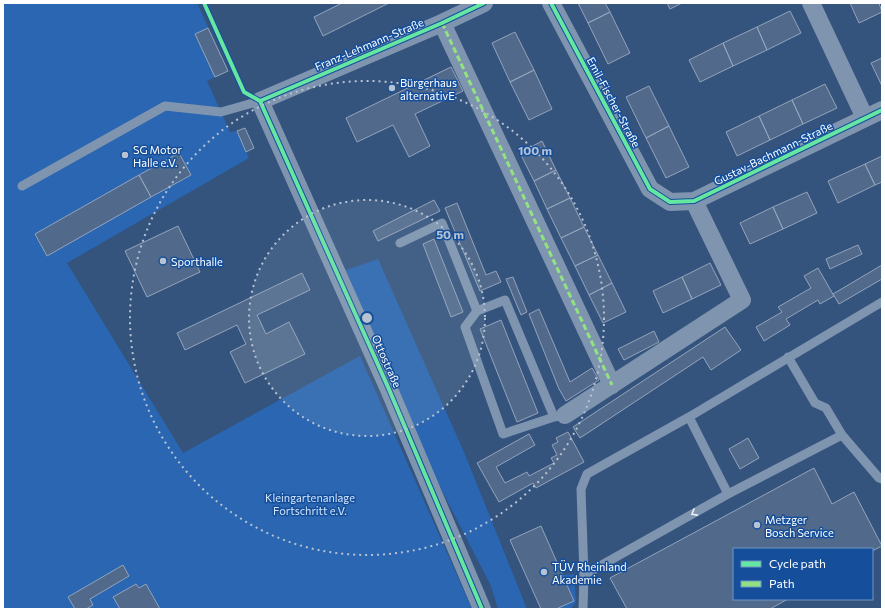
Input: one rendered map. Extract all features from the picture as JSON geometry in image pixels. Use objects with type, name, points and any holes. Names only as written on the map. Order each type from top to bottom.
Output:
[{"type":"street","name":"Franz-Lehmann-Straße","points":[[260,101],[442,23],[484,3]]},
{"type":"street","name":"Emil-Fischer-Straße","points":[[551,3],[650,190],[670,202]]},
{"type":"street","points":[[811,3],[865,118]]},
{"type":"street","points":[[442,23],[612,385]]},
{"type":"street","name":"Ottostraße","points":[[260,101],[388,386],[482,609]]},
{"type":"street","name":"Gustav-Bachmann-Straße","points":[[670,202],[694,201],[882,110]]},
{"type":"street","points":[[560,416],[612,385],[742,300],[694,201]]},
{"type":"lane","points":[[22,186],[165,106],[221,112],[260,101]]},
{"type":"lane","points":[[400,243],[442,223],[477,311]]},
{"type":"lane","points":[[505,300],[560,416],[503,434],[465,327],[477,311],[505,300]]},
{"type":"lane","points":[[583,609],[584,575],[581,489],[587,474],[689,417],[882,302]]},
{"type":"lane","points":[[788,357],[815,403],[826,408],[842,435],[879,478],[882,479]]},
{"type":"lane","points":[[689,417],[728,494]]},
{"type":"lane","points":[[584,575],[728,494],[842,435]]},
{"type":"green space","name":"Kleingartenanlage Fortschritt e.V.","points":[[3,3],[197,3],[228,71],[207,81],[230,132],[237,131],[249,158],[67,263],[183,453],[360,356],[472,609],[3,609]]},
{"type":"green space","points":[[378,259],[464,452],[527,609],[498,609],[491,586],[415,438],[346,270]]},
{"type":"green space","points":[[574,574],[576,602],[571,609],[556,609],[574,601],[564,575]]},
{"type":"building","points":[[342,3],[389,3],[323,36],[314,17]]},
{"type":"building","points":[[578,3],[605,3],[610,12],[588,23]]},
{"type":"building","points":[[667,3],[682,3],[670,9]]},
{"type":"building","points":[[850,3],[879,3],[882,12],[859,23]]},
{"type":"building","points":[[790,11],[801,33],[767,50],[757,27]]},
{"type":"building","points":[[610,12],[630,53],[608,64],[588,23]]},
{"type":"building","points":[[757,27],[767,50],[733,66],[723,43]]},
{"type":"building","points":[[208,28],[228,71],[215,77],[195,34]]},
{"type":"building","points":[[515,32],[534,70],[510,82],[492,43]]},
{"type":"building","points":[[723,43],[733,66],[700,82],[689,60]]},
{"type":"building","points":[[882,58],[882,86],[871,63]]},
{"type":"building","points":[[451,67],[463,91],[415,114],[430,146],[409,157],[393,125],[357,142],[346,118]]},
{"type":"building","points":[[534,70],[552,109],[529,120],[510,82]]},
{"type":"building","points":[[825,84],[837,108],[803,124],[792,100]]},
{"type":"building","points":[[649,86],[669,126],[646,138],[626,97]]},
{"type":"building","points":[[792,100],[803,124],[770,140],[759,116]]},
{"type":"building","points":[[759,116],[770,140],[737,156],[726,132]]},
{"type":"building","points":[[669,126],[689,167],[666,178],[646,138]]},
{"type":"building","points":[[245,128],[254,148],[246,152],[237,131]]},
{"type":"building","points":[[542,141],[556,170],[534,181],[520,153]]},
{"type":"building","points":[[179,153],[191,175],[151,197],[139,175]]},
{"type":"building","points":[[882,156],[882,182],[875,185],[865,164]]},
{"type":"building","points":[[865,164],[875,185],[838,203],[828,181]]},
{"type":"building","points":[[556,170],[570,198],[547,209],[534,181]]},
{"type":"building","points":[[139,175],[151,197],[47,256],[35,234]]},
{"type":"building","points":[[807,192],[817,213],[783,229],[773,207]]},
{"type":"building","points":[[570,198],[584,227],[561,238],[547,209]]},
{"type":"building","points":[[434,200],[440,211],[378,241],[373,231]]},
{"type":"building","points":[[457,203],[486,275],[496,271],[501,282],[480,291],[445,208]]},
{"type":"building","points":[[773,207],[783,229],[750,244],[740,223]]},
{"type":"building","name":"Sporthalle","points":[[178,226],[200,272],[147,297],[125,251]]},
{"type":"building","points":[[584,227],[598,255],[575,266],[561,238]]},
{"type":"building","points":[[434,239],[463,312],[451,317],[423,244]]},
{"type":"building","points":[[858,245],[862,254],[830,269],[826,259]]},
{"type":"building","points":[[598,255],[612,283],[589,295],[575,266]]},
{"type":"building","points":[[710,263],[721,285],[692,299],[682,277]]},
{"type":"building","points":[[882,265],[882,279],[839,304],[833,294]]},
{"type":"building","points":[[818,268],[834,296],[820,304],[818,300],[786,319],[790,325],[764,341],[756,327],[782,312],[778,307],[811,288],[804,276]]},
{"type":"building","points":[[302,273],[310,290],[257,315],[266,334],[289,322],[305,354],[245,383],[230,352],[246,344],[237,325],[185,350],[177,333]]},
{"type":"building","points":[[513,277],[527,312],[521,315],[506,279]]},
{"type":"building","points":[[682,277],[692,299],[663,313],[653,291]]},
{"type":"building","points":[[612,283],[626,312],[603,323],[589,295]]},
{"type":"building","points":[[539,309],[570,382],[592,368],[599,380],[566,401],[559,389],[529,314]]},
{"type":"building","points":[[501,320],[538,413],[517,422],[480,329]]},
{"type":"building","points":[[725,327],[741,350],[711,370],[703,357],[580,438],[573,427]]},
{"type":"building","points":[[654,331],[659,342],[624,360],[618,349]]},
{"type":"building","points":[[568,432],[584,462],[536,488],[533,483],[499,502],[477,463],[529,434],[535,445],[496,467],[505,483],[527,472],[529,476],[554,463],[551,458],[557,455],[552,445],[558,442],[556,438]]},
{"type":"building","points":[[748,438],[759,458],[740,469],[729,449]]},
{"type":"building","points":[[814,468],[832,504],[854,492],[882,546],[873,550],[873,548],[733,548],[733,600],[786,600],[770,609],[627,609],[610,578]]},
{"type":"building","points":[[541,526],[574,601],[556,609],[541,609],[510,540]]},
{"type":"building","points":[[123,565],[129,576],[90,599],[93,605],[86,609],[75,609],[68,597]]},
{"type":"building","points":[[136,584],[139,588],[146,584],[160,609],[120,609],[113,597]]},
{"type":"marked path","points":[[442,23],[612,385]]},
{"type":"cycle path","points":[[204,3],[244,92],[260,101],[388,387],[482,609]]},
{"type":"cycle path","points":[[260,101],[442,23],[484,3]]},
{"type":"cycle path","points":[[551,3],[650,189],[670,202],[694,201],[882,110]]},
{"type":"place","name":"Bürgerhaus alternativE","points":[[392,88]]},
{"type":"place","name":"SG Motor Halle e.V.","points":[[125,155]]},
{"type":"place","name":"Sporthalle","points":[[163,261]]},
{"type":"place","name":"Metzger Bosch Service","points":[[757,525]]},
{"type":"place","name":"TÜV Rheinland Akademie","points":[[544,572]]}]
